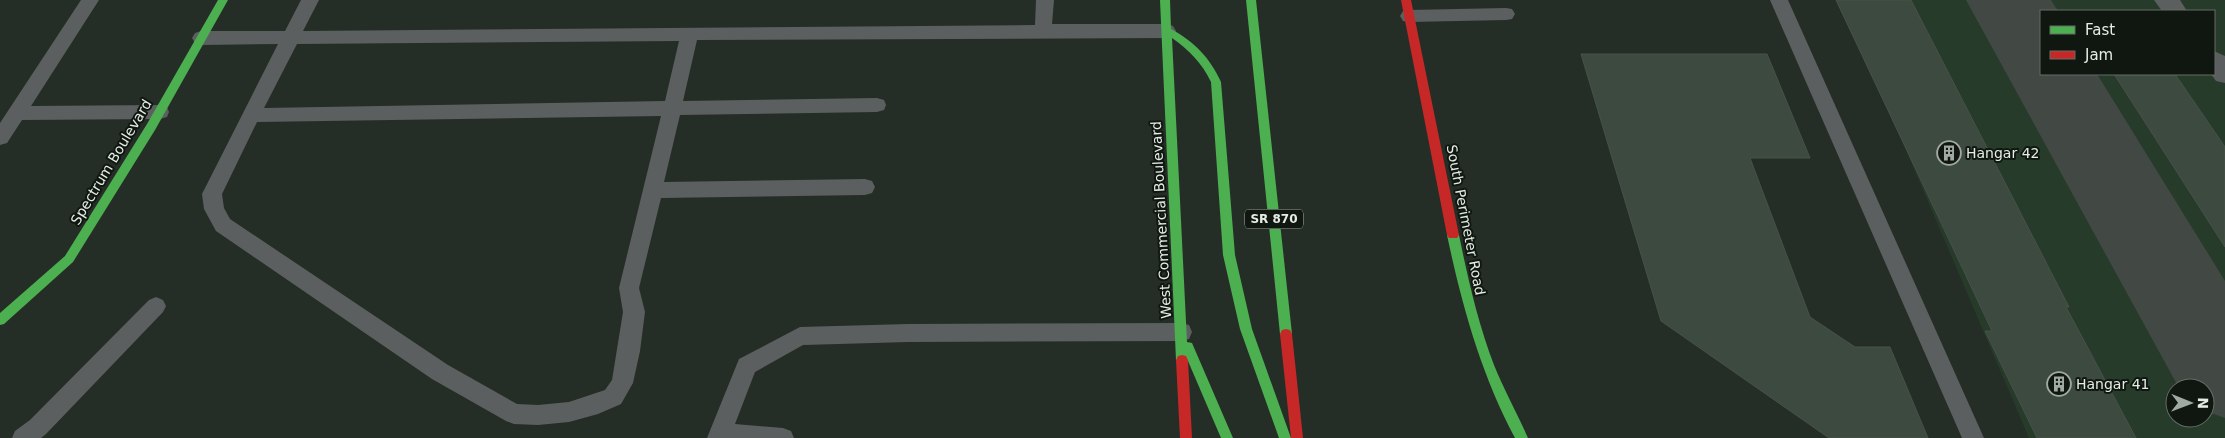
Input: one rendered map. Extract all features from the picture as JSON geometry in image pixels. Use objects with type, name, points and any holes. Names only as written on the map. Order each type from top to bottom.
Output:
[{"type":"main road","name":"Spectrum Boulevard","points":[[0,320],[69,259],[160,112],[223,0]]},
{"type":"main road","name":"West Commercial Boulevard","points":[[1165,0],[1186,438]]},
{"type":"main road","name":"SR 870","points":[[1252,0],[1297,438]]},
{"type":"main road","name":"South Perimeter Road","points":[[1408,8],[1473,326],[1489,375],[1501,402],[1522,438]]},
{"type":"main road","points":[[1167,31],[1178,36],[1199,53],[1213,73],[1216,82],[1229,255],[1246,330],[1285,438]]},
{"type":"main road","points":[[1181,332],[1227,438]]},
{"type":"street","points":[[2215,61],[2225,74]]},
{"type":"lane","points":[[0,138],[90,0]]},
{"type":"lane","points":[[310,0],[212,194],[214,209],[223,225],[440,372],[514,414],[538,415],[569,412],[598,404],[613,397],[622,382],[634,312],[629,288],[690,34]]},
{"type":"lane","points":[[1043,31],[1045,0]]},
{"type":"lane","points":[[1779,0],[1973,438]]},
{"type":"lane","points":[[1408,8],[1506,14]]},
{"type":"lane","points":[[201,38],[1167,31]]},
{"type":"lane","points":[[251,115],[877,105]]},
{"type":"lane","points":[[16,113],[160,112]]},
{"type":"lane","points":[[653,190],[866,187]]},
{"type":"lane","points":[[23,438],[38,427],[156,306]]},
{"type":"lane","points":[[783,438],[718,436],[747,366],[800,336],[908,333],[1181,332]]},
{"type":"shaded area","points":[[1836,0],[2225,0],[2225,438],[2029,438],[1900,136]]},
{"type":"building","name":"Hangar 42","points":[[1836,0],[1911,0],[2069,307],[2066,307],[2136,438],[2037,438],[1985,331],[1992,331]]},
{"type":"building","points":[[1581,54],[1767,54],[1810,158],[1750,158],[1810,317],[1855,347],[1890,347],[1928,438],[1829,438],[1661,321]]},
{"type":"building","points":[[2115,75],[2176,75],[2225,147],[2225,247]]},
{"type":"taxiway","points":[[2008,0],[2040,54]]},
{"type":"taxiway","points":[[2053,75],[2225,372]]},
{"type":"traffic: fast","points":[[0,320],[69,259],[151,127],[223,0]]},
{"type":"traffic: fast","points":[[1165,0],[1182,360]]},
{"type":"traffic: fast","points":[[1251,0],[1286,334]]},
{"type":"traffic: fast","points":[[1167,31],[1190,46],[1202,58],[1216,82],[1229,255],[1246,329],[1285,438]]},
{"type":"traffic: fast","points":[[1453,235],[1479,339],[1498,389],[1522,438]]},
{"type":"traffic: fast","points":[[1188,347],[1227,438]]},
{"type":"traffic: jam","points":[[1406,0],[1453,235]]},
{"type":"traffic: jam","points":[[1286,334],[1297,438]]},
{"type":"traffic: jam","points":[[1182,360],[1186,438]]},
{"type":"place","name":"Hangar 42","points":[[1949,153]]},
{"type":"place","name":"Hangar 41","points":[[2059,384]]}]
